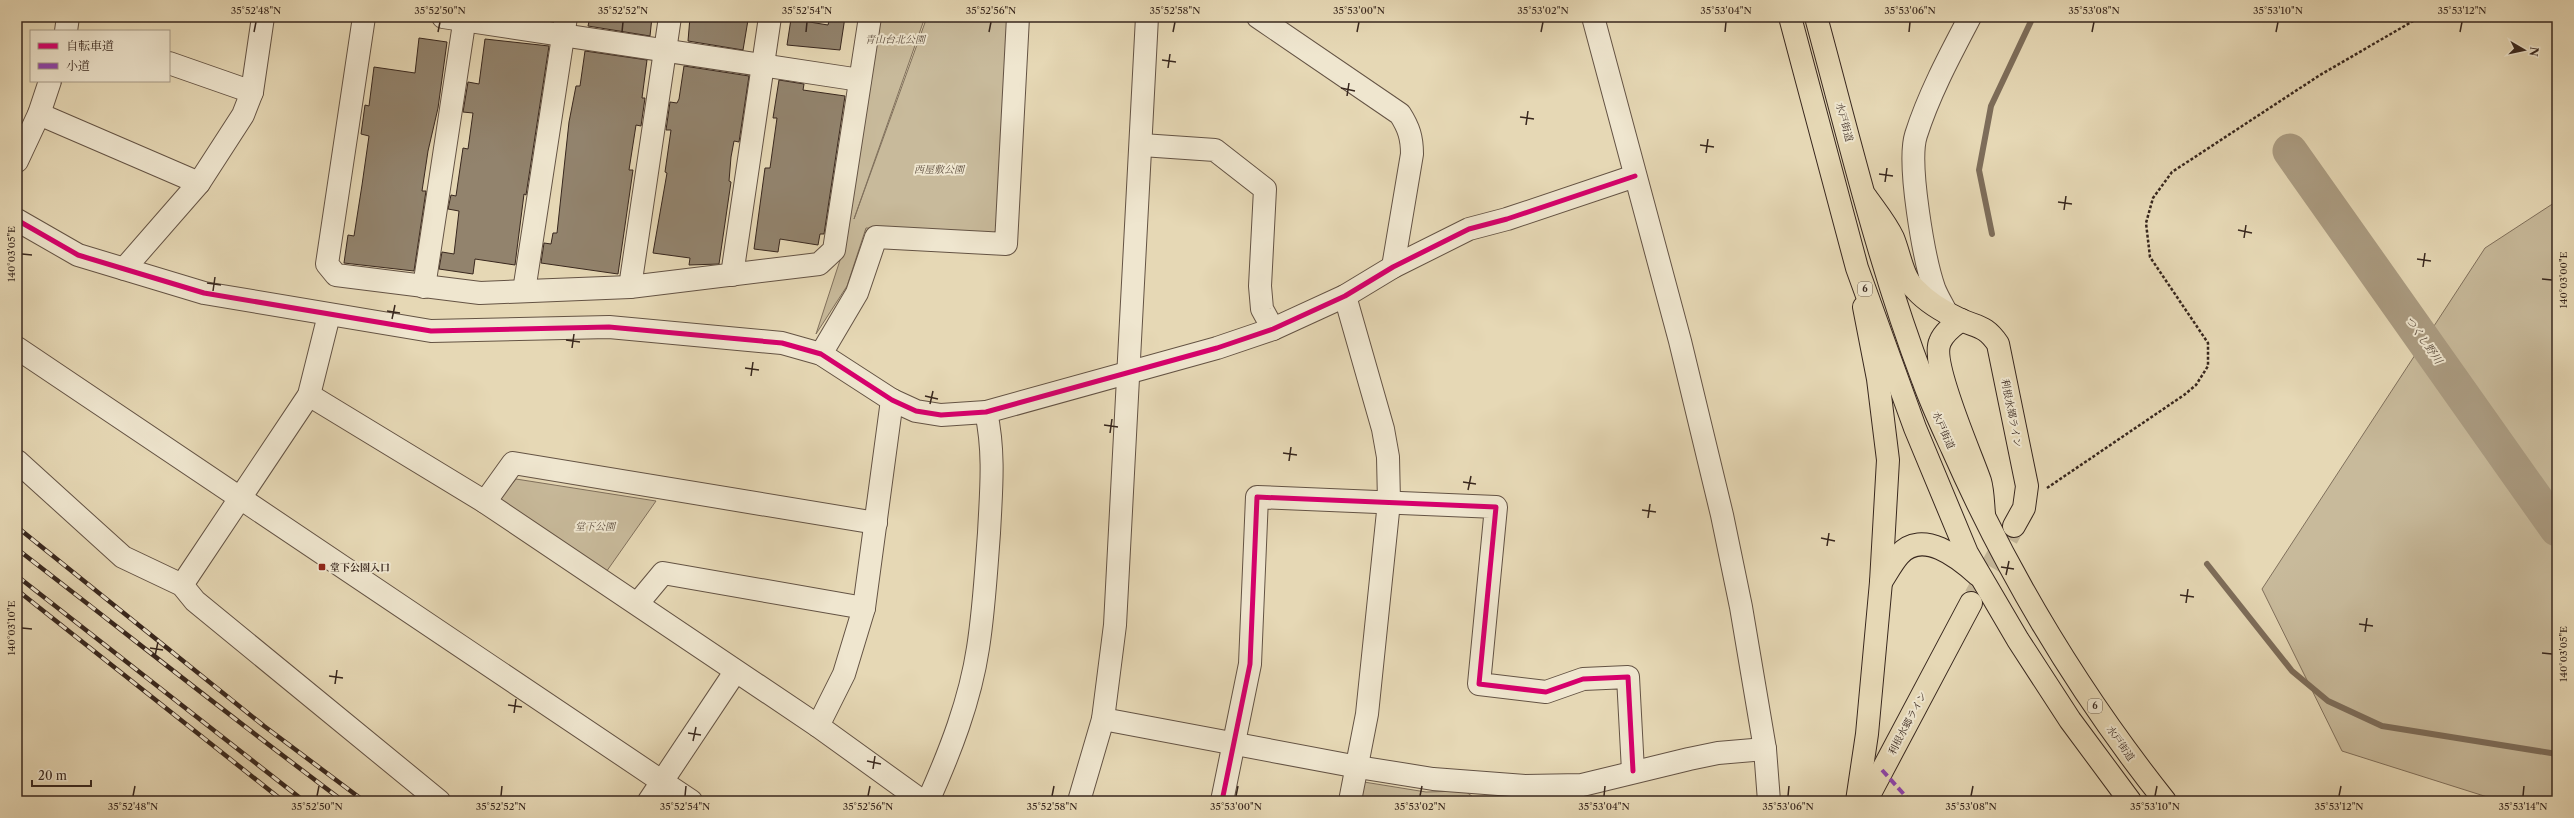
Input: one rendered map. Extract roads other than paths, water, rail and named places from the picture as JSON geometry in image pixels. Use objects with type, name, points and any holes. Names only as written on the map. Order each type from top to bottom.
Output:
[{"type":"main road","name":"6","points":[[1790,17],[1857,268],[1915,428],[1967,553],[2018,640],[2070,720],[2130,801]]},
{"type":"main road","name":"水戸街道","points":[[1816,17],[1863,192],[1923,381],[1985,522],[2032,607],[2080,685],[2132,760],[2165,801]]},
{"type":"main road","name":"利根水郷ライン","points":[[1863,192],[1892,237],[1906,275],[1915,290],[1954,316],[1982,326],[1992,334],[1998,344],[2027,486],[2024,508],[2014,526]]},
{"type":"main road","points":[[1856,801],[1867,734],[1881,582],[1888,460],[1878,379],[1857,268]]},
{"type":"main road","points":[[1954,316],[1949,329],[1940,342],[1939,359],[1943,378],[1981,483],[1985,522]]},
{"type":"main road","points":[[1881,582],[1899,555],[1915,546],[1927,545],[1945,550],[1957,556],[1980,577]]},
{"type":"main road","name":"利根水郷ライン","points":[[1866,801],[1971,603]]},
{"type":"street","points":[[124,270],[199,183],[243,115],[252,92],[263,17]]},
{"type":"street","points":[[364,17],[327,264],[336,275],[480,293],[630,287],[819,264],[834,250],[870,17]]},
{"type":"street","points":[[630,287],[670,17]]},
{"type":"street","points":[[732,275],[770,17]]},
{"type":"street","points":[[821,354],[857,293],[876,237],[1006,244],[1018,17]]},
{"type":"street","points":[[1079,801],[1103,719],[1115,625],[1130,372],[1148,17]]},
{"type":"street","points":[[1258,17],[1400,114],[1406,124],[1412,138],[1412,154],[1393,267]]},
{"type":"street","points":[[1593,17],[1680,341],[1722,515],[1741,607],[1765,749],[1769,801]]},
{"type":"street","points":[[1954,316],[1934,288],[1929,268],[1913,174],[1912,156],[1915,136],[1943,70],[1970,17]]},
{"type":"street","points":[[424,287],[457,18],[564,26],[665,49],[860,80]]},
{"type":"street","points":[[524,291],[564,26]]},
{"type":"street","points":[[170,63],[252,92]]},
{"type":"street","points":[[17,161],[39,114],[50,82]]},
{"type":"street","points":[[39,114],[199,183]]},
{"type":"street","points":[[1142,145],[1216,150],[1265,189],[1260,286],[1262,309],[1273,329]]},
{"type":"street","points":[[17,220],[78,255],[124,270],[204,293],[329,315],[431,331],[609,327],[667,331],[721,339],[782,343],[821,354],[892,400],[916,411],[941,416],[986,412],[1217,348],[1273,329],[1345,296],[1393,267],[1469,229],[1507,220],[1635,176]]},
{"type":"street","points":[[1345,296],[1383,429],[1388,457],[1389,502],[1367,714],[1358,767],[1350,801]]},
{"type":"street","points":[[182,585],[308,395],[329,315]]},
{"type":"street","points":[[17,348],[691,801]]},
{"type":"street","points":[[308,395],[485,502],[638,603],[735,672],[818,726],[922,801]]},
{"type":"street","points":[[818,726],[844,674],[864,608],[892,400]]},
{"type":"street","points":[[928,801],[956,733],[978,650],[985,599],[993,464],[992,441],[986,412]]},
{"type":"street","points":[[17,461],[123,557],[182,585],[195,601],[439,801]]},
{"type":"street","points":[[485,502],[513,463],[876,523]]},
{"type":"street","points":[[1222,801],[1250,664],[1257,497],[1496,507],[1479,684],[1546,692],[1583,679],[1628,677],[1633,771]]},
{"type":"street","points":[[638,603],[663,573],[864,608]]},
{"type":"street","points":[[649,801],[735,672]]},
{"type":"street","points":[[1103,719],[1358,767],[1433,779],[1485,792],[1583,793],[1633,771],[1718,753],[1765,749]]},
{"type":"waterway","points":[[1992,234],[1979,170],[1991,106],[2033,17]]},
{"type":"waterway","name":"つくし野川","points":[[2290,151],[2557,529]]},
{"type":"waterway","points":[[2207,564],[2292,671],[2328,701],[2382,726],[2557,754]]},
{"type":"tunnel","points":[[1975,596],[2014,526]]},
{"type":"railway","points":[[17,527],[264,726],[364,801]]},
{"type":"railway","points":[[17,549],[343,801]]},
{"type":"railway","points":[[17,576],[304,801]]},
{"type":"railway","points":[[17,590],[283,801]]},
{"type":"place","name":"堂下公園入口","points":[[322,567]]},
{"type":"park label","name":"青山台北公園","points":[[895,39]]},
{"type":"park label","name":"西屋敷公園","points":[[939,169]]},
{"type":"park label","name":"堂下公園","points":[[595,526]]}]
